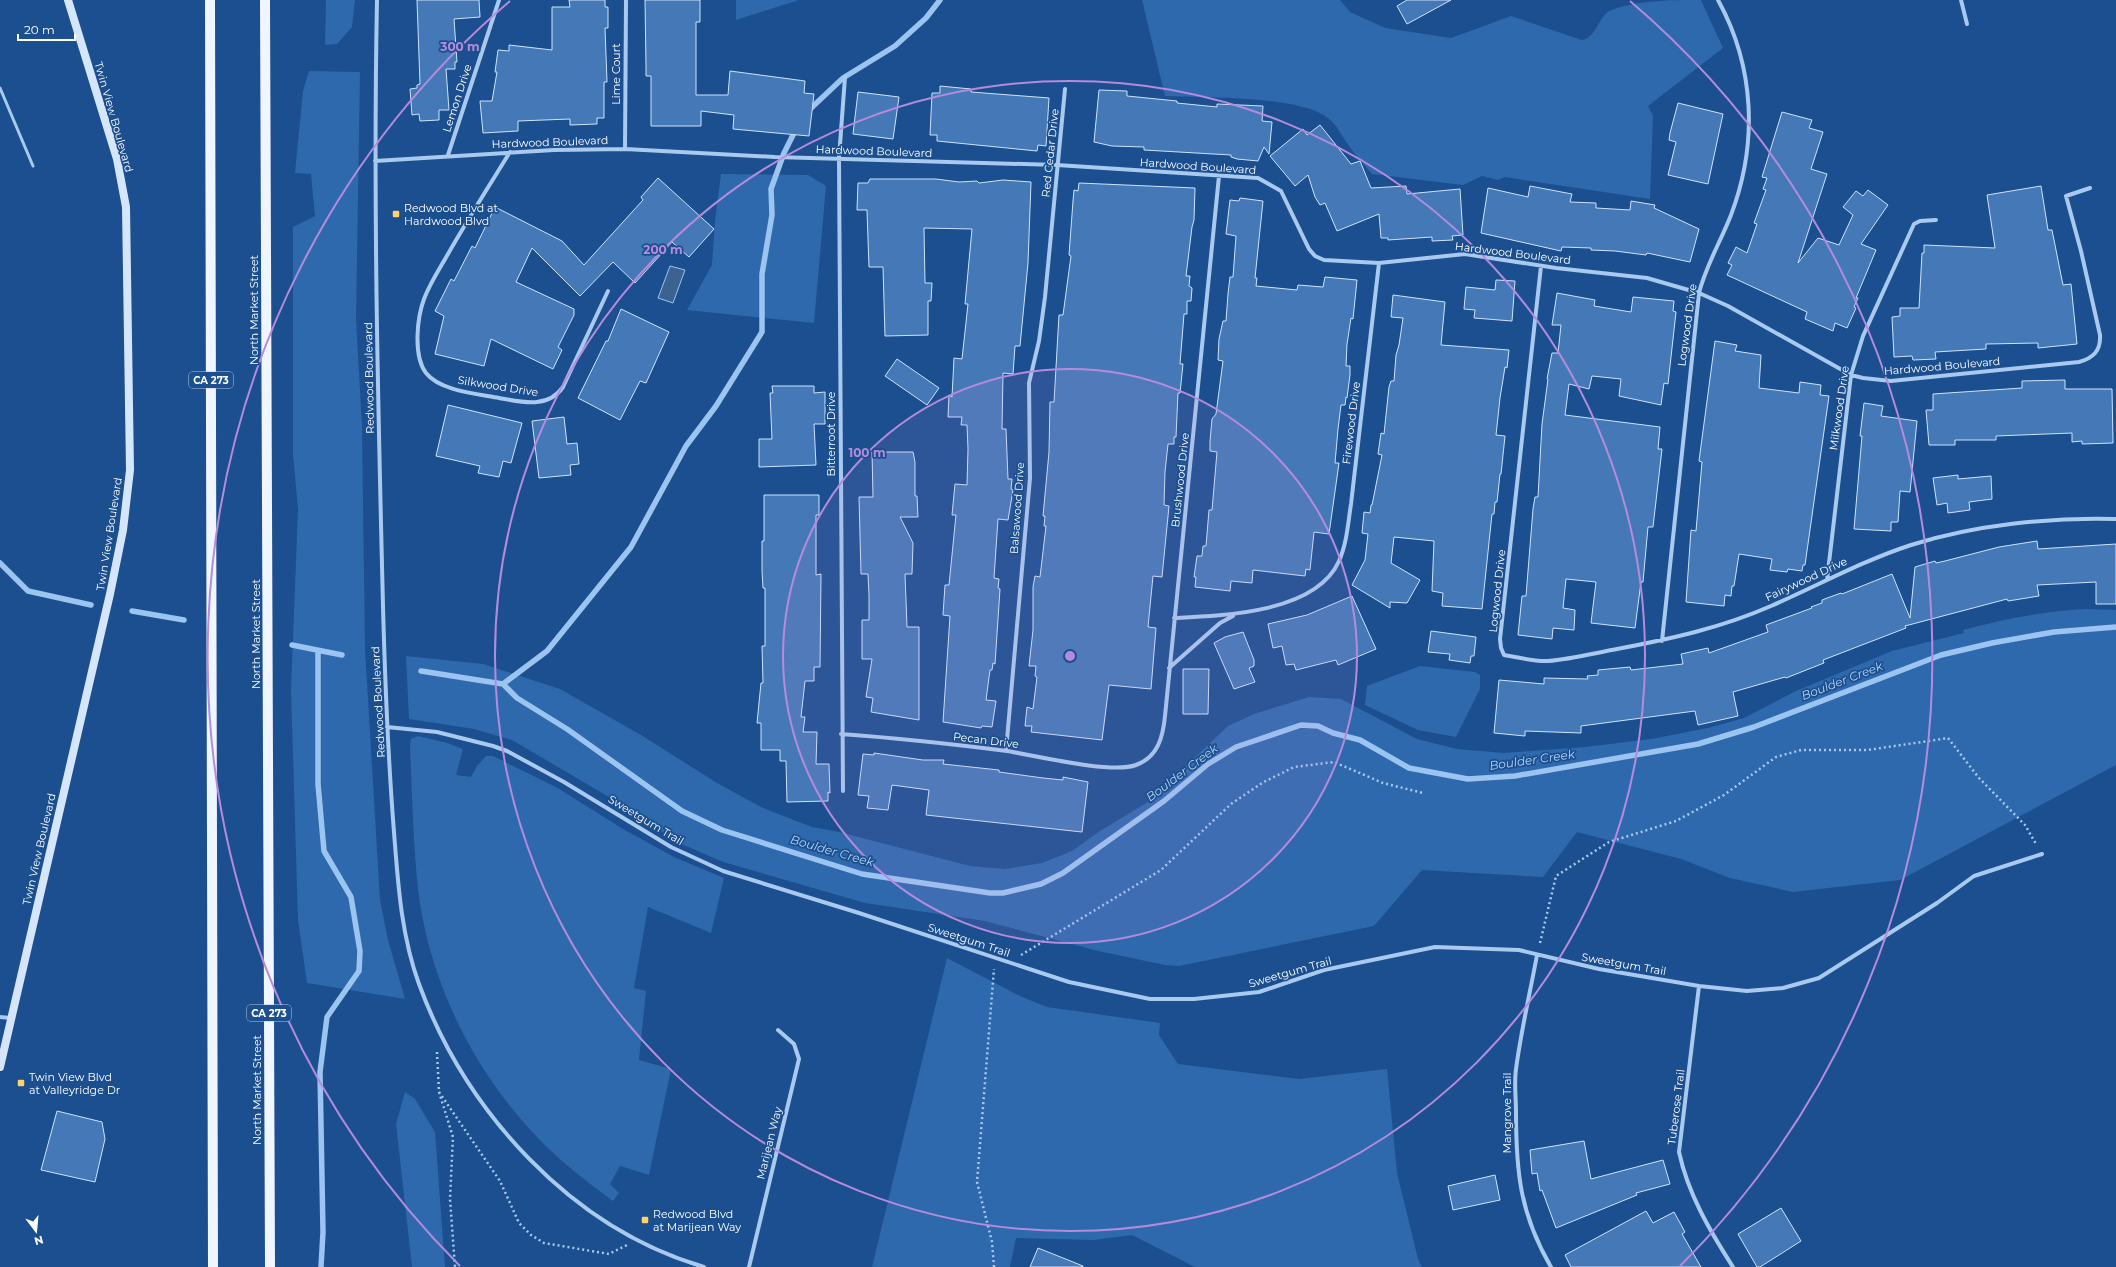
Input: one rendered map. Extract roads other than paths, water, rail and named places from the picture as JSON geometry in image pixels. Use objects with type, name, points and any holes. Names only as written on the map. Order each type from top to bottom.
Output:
[{"type":"main road","name":"CA 273","points":[[210,0],[213,1267]]},
{"type":"main road","name":"North Market Street","points":[[265,0],[270,1267]]},
{"type":"street","name":"Twin View Boulevard","points":[[0,1067],[110,594],[123,530],[130,470],[126,207],[117,159],[68,0]]},
{"type":"street","name":"Redwood Boulevard","points":[[377,0],[375,161],[381,517],[387,727],[392,806],[402,918],[418,981],[435,1024],[456,1062],[488,1112],[501,1128],[558,1186],[609,1224],[637,1240],[659,1251],[704,1267]]},
{"type":"street","name":"Lemon Drive","points":[[448,155],[499,0]]},
{"type":"street","name":"Lime Court","points":[[625,149],[626,0]]},
{"type":"street","name":"Logwood Drive","points":[[1662,641],[1699,293],[1703,276],[1731,214],[1748,150],[1750,132],[1750,114],[1746,78],[1735,38],[1718,0]]},
{"type":"street","points":[[1961,0],[1967,24]]},
{"type":"street","name":"Bitterroot Drive","points":[[843,791],[841,734],[839,158],[845,77]]},
{"type":"street","name":"Red Cedar Drive","points":[[1052,219],[1065,89]]},
{"type":"street","name":"Hardwood Boulevard","points":[[375,161],[510,152],[625,149],[1057,165],[1258,178],[1281,191],[1305,242],[1315,256],[1324,260],[1379,263],[1465,254],[1541,266],[1647,278],[1699,293],[1750,317],[1851,375],[1877,380],[1904,381],[2078,362],[2089,359],[2099,348],[2100,335],[2081,251],[2066,196],[2090,188]]},
{"type":"street","name":"Silkwood Drive","points":[[510,152],[477,203],[423,301],[417,348],[421,364],[426,373],[434,380],[451,388],[470,392],[540,403],[552,399],[563,387],[608,291]]},
{"type":"street","name":"Brushwood Drive","points":[[1127,768],[1146,760],[1157,750],[1161,741],[1190,476],[1219,176]]},
{"type":"street","name":"Balsawood Drive","points":[[1006,751],[1030,478],[1029,383],[1039,341],[1052,219]]},
{"type":"street","name":"Milkwood Drive","points":[[1827,580],[1851,375],[1863,336],[1914,224],[1920,221],[1936,220]]},
{"type":"street","name":"Firewood Drive","points":[[1235,614],[1287,603],[1312,590],[1324,580],[1339,561],[1345,543],[1379,263]]},
{"type":"street","name":"Logwood Drive","points":[[1504,655],[1501,648],[1500,639],[1541,266]]},
{"type":"street","name":"Fairywood Drive","points":[[1504,655],[1547,661],[1662,641],[1699,632],[1740,619],[1852,568],[1912,544],[1950,535],[2003,526],[2055,520],[2116,519]]},
{"type":"street","points":[[1174,618],[1235,614]]},
{"type":"street","points":[[1169,668],[1220,623],[1235,614]]},
{"type":"street","name":"Sweetgum Trail","points":[[387,727],[437,732],[488,744],[507,751],[564,782],[671,847],[723,871],[859,913],[1069,982],[1150,999],[1194,999],[1259,992],[1324,970],[1392,954],[1435,947],[1519,950],[1599,969],[1700,986],[1747,991],[1783,988],[1819,978],[1937,903],[1974,876],[2042,854]]},
{"type":"street","name":"Pecan Drive","points":[[841,734],[1006,751],[1111,767],[1127,768]]},
{"type":"street","name":"Mangrove Trail","points":[[1537,955],[1516,1071],[1516,1149],[1518,1176],[1527,1215],[1537,1240],[1551,1267]]},
{"type":"street","name":"Tuberose Trail","points":[[1700,986],[1680,1152],[1684,1175],[1692,1195],[1733,1267]]},
{"type":"street","points":[[0,1016],[11,1018]]},
{"type":"street","name":"Marijean Way","points":[[749,1267],[799,1059],[794,1044],[778,1030]]},
{"type":"lane","points":[[0,88],[33,166]]},
{"type":"waterway","points":[[808,111],[843,78],[895,46],[926,18],[940,0]]},
{"type":"waterway","points":[[503,684],[547,651],[631,547],[686,446],[716,406],[762,332],[762,274],[772,215],[771,189],[784,153],[796,129]]},
{"type":"waterway","name":"Boulder Creek","points":[[0,563],[28,591],[91,605]]},
{"type":"waterway","name":"Boulder Creek","points":[[132,611],[184,620]]},
{"type":"waterway","name":"Boulder Creek","points":[[421,671],[503,684],[517,698],[567,729],[682,811],[722,830],[862,874],[990,893],[1003,893],[1041,884],[1063,873],[1164,801],[1208,764],[1236,747],[1301,725],[1318,726],[1333,733],[1360,740],[1409,768],[1468,779],[1515,776],[1698,744],[1754,727],[1941,655],[1992,643],[2054,632],[2116,627]]},
{"type":"waterway","name":"Boulder Creek","points":[[292,645],[342,655]]},
{"type":"waterway","points":[[318,651],[318,784],[324,851],[351,897],[360,951],[359,971],[327,1017],[320,1072],[323,1232],[321,1267]]},
{"type":"place","name":"Redwood Blvd at Hardwood Blvd","points":[[396,214]]},
{"type":"place","name":"Twin View Blvd at Valleyridge Dr","points":[[21,1083]]},
{"type":"place","name":"Redwood Blvd at Marijean Way","points":[[645,1220]]}]
